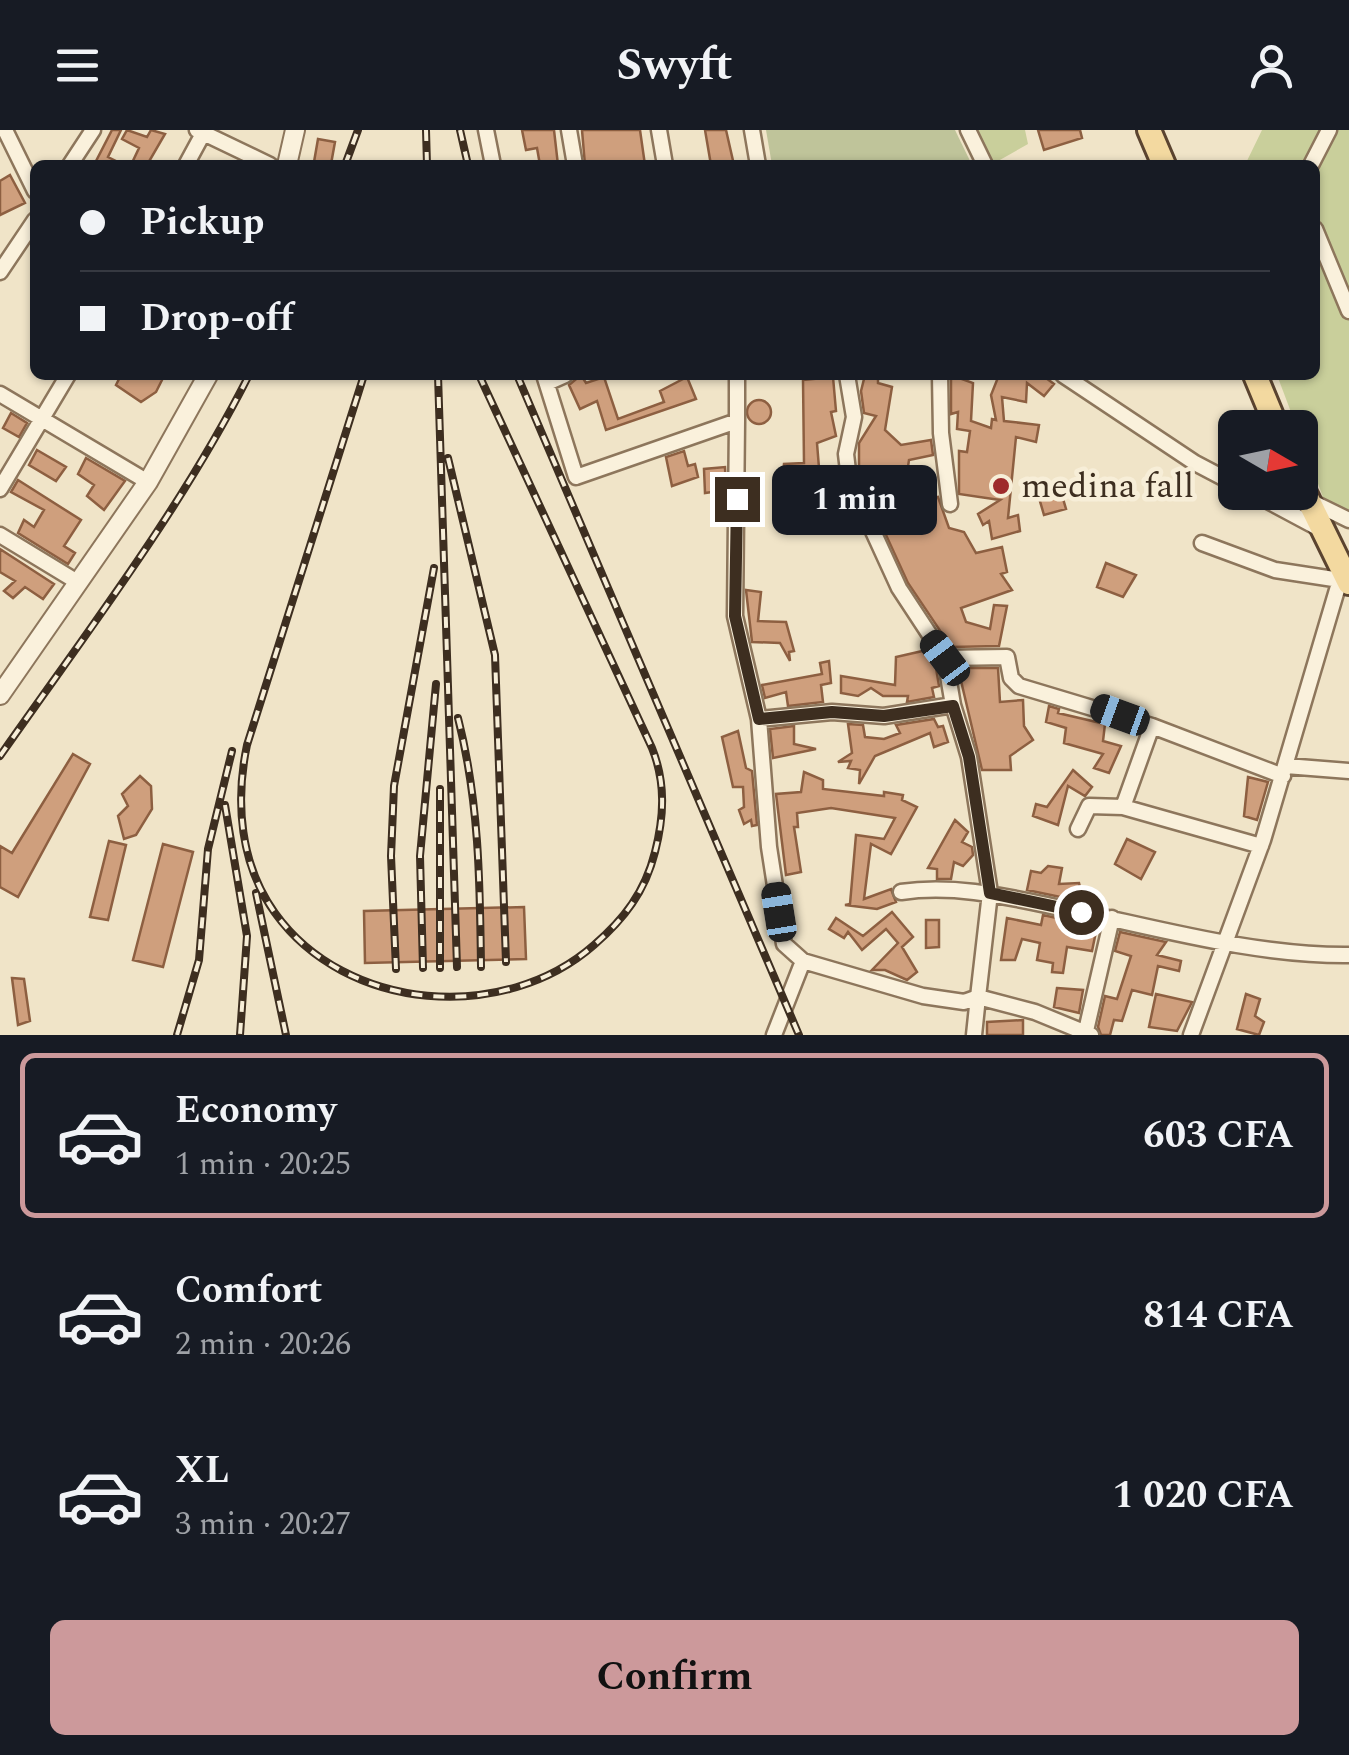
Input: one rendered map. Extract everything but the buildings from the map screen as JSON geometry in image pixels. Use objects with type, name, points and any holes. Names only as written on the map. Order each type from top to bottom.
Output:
[{"type":"main road","points":[[1148,130],[1162,160]]},
{"type":"main road","points":[[1256,380],[1269,410]]},
{"type":"main road","points":[[1312,510],[1344,578]]},
{"type":"street","points":[[6,130],[30,180]]},
{"type":"street","points":[[73,160],[93,130]]},
{"type":"street","points":[[287,160],[295,130]]},
{"type":"street","points":[[486,130],[491,160]]},
{"type":"street","points":[[570,130],[574,160]]},
{"type":"street","points":[[659,130],[665,160]]},
{"type":"street","points":[[752,130],[757,160]]},
{"type":"street","points":[[968,130],[983,160]]},
{"type":"street","points":[[1313,160],[1328,130]]},
{"type":"street","points":[[188,160],[202,131],[260,160]]},
{"type":"street","points":[[0,272],[30,227]]},
{"type":"street","points":[[1320,242],[1349,311]]},
{"type":"street","points":[[0,489],[65,380]]},
{"type":"street","points":[[0,695],[148,482],[205,380]]},
{"type":"street","points":[[546,380],[576,477],[737,421]]},
{"type":"street","points":[[737,380],[735,616],[759,719],[769,847],[784,944],[802,961],[923,996],[964,1002],[978,997],[1035,1012],[1087,1034],[1112,918]]},
{"type":"street","points":[[848,380],[854,417],[846,454],[849,479],[898,588],[945,658],[953,706],[969,757],[990,893],[974,1035]]},
{"type":"street","points":[[940,380],[941,432],[950,504]]},
{"type":"street","points":[[1070,380],[1218,476]]},
{"type":"street","points":[[0,394],[148,482]]},
{"type":"street","points":[[1318,500],[1349,520]]},
{"type":"street","points":[[1284,510],[1320,529]]},
{"type":"street","points":[[0,535],[79,582]]},
{"type":"street","points":[[1191,1035],[1261,846],[1344,578],[1275,570],[1202,543]]},
{"type":"street","points":[[945,658],[1007,657],[1011,678],[1019,686],[1284,771],[1349,771]]},
{"type":"street","points":[[759,719],[832,712],[884,716],[953,706]]},
{"type":"street","points":[[1123,808],[1152,726]]},
{"type":"street","points":[[1078,829],[1089,806],[1123,808],[1261,846]]},
{"type":"street","points":[[901,892],[924,888],[990,893],[1295,952],[1349,954]]},
{"type":"street","points":[[774,1035],[802,961]]},
{"type":"green space","points":[[766,130],[955,130],[970,160],[771,160]]},
{"type":"green space","points":[[976,130],[1025,130],[1028,144],[1000,160],[989,160]]},
{"type":"green space","points":[[1262,130],[1349,130],[1349,516],[1326,505],[1318,484],[1318,410],[1290,410],[1279,380],[1320,380],[1320,160],[1247,160]]},
{"type":"railway","points":[[347,160],[358,130]]},
{"type":"railway","points":[[426,130],[427,160]]},
{"type":"railway","points":[[460,130],[467,160]]},
{"type":"railway","points":[[0,756],[163,522],[246,380]]},
{"type":"railway","points":[[362,380],[247,745],[241,788],[243,832],[263,894],[305,946],[342,971],[383,987],[427,996],[472,996],[516,987],[557,970],[594,945],[624,915],[639,892],[651,866],[662,813],[660,774],[652,748],[481,380]]},
{"type":"railway","points":[[438,380],[457,967]]},
{"type":"railway","points":[[519,380],[799,1035]]},
{"type":"railway","points":[[448,458],[495,655],[506,962]]},
{"type":"railway","points":[[396,969],[391,856],[394,786],[434,568]]},
{"type":"railway","points":[[423,968],[420,856],[436,684]]},
{"type":"railway","points":[[458,718],[474,811],[481,967]]},
{"type":"railway","points":[[177,1035],[199,960],[208,849],[232,751]]},
{"type":"railway","points":[[440,789],[440,968]]},
{"type":"railway","points":[[225,805],[247,936],[240,1035]]},
{"type":"railway","points":[[256,893],[286,1035]]},
{"type":"place","name":"medina fall","points":[[1001,486]]},
{"type":"route","points":[[737,499],[735,616],[759,719],[832,712],[884,716],[953,706],[969,757],[990,893],[1081,912]]}]
